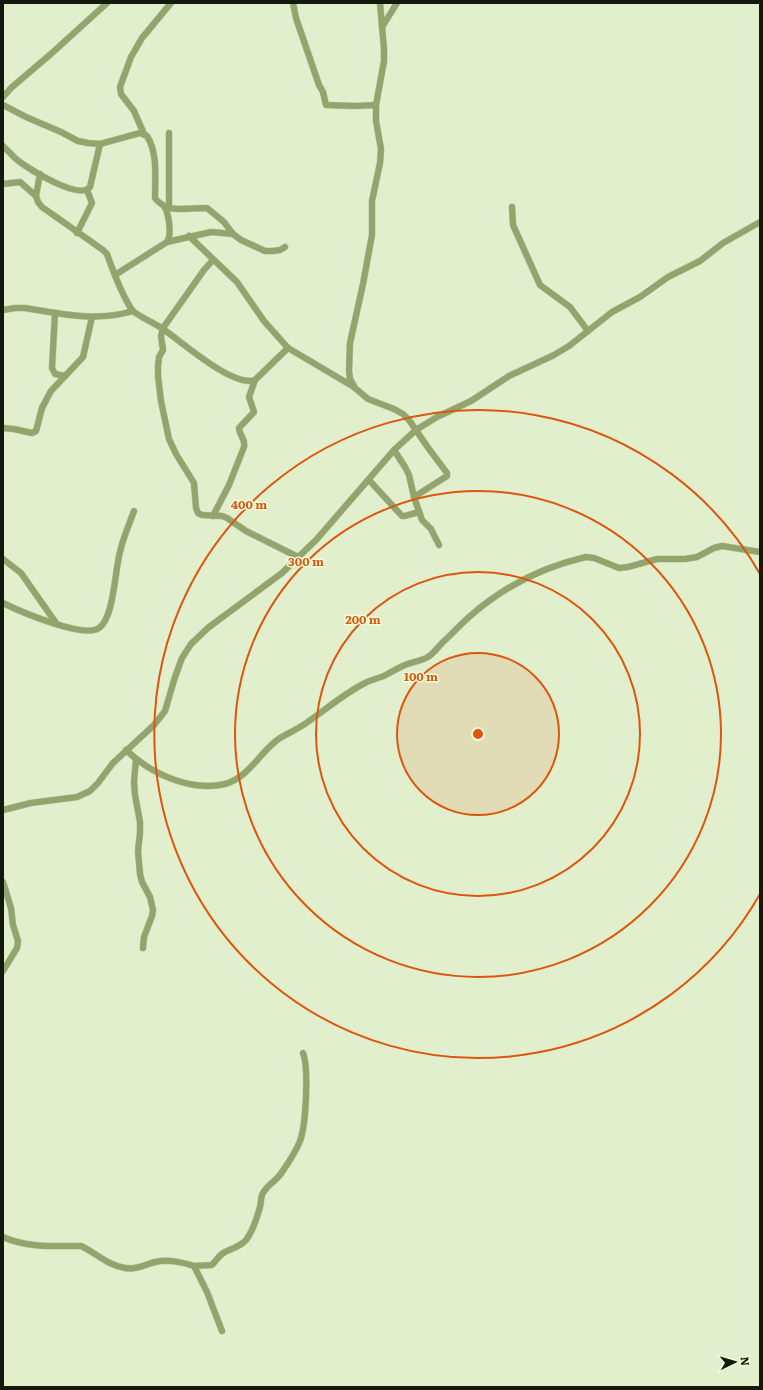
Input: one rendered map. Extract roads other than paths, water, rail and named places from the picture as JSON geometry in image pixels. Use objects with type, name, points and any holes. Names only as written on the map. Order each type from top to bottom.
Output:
[{"type":"street","points":[[3,97],[11,88],[107,3]]},
{"type":"street","points":[[171,3],[142,38],[131,57],[120,87],[121,94],[134,111],[144,134],[150,140],[154,163],[156,201],[167,208],[179,209],[203,207],[209,209],[224,222],[233,234],[241,240],[265,251],[273,252],[285,247]]},
{"type":"street","points":[[293,3],[296,18],[319,85],[323,92],[326,105],[376,105]]},
{"type":"street","points":[[356,388],[350,379],[350,343],[372,235],[372,201],[382,149],[376,121],[376,105],[384,62],[380,3]]},
{"type":"street","points":[[382,27],[397,3]]},
{"type":"street","points":[[3,105],[78,141],[88,144],[100,144],[136,134],[144,134]]},
{"type":"street","points":[[167,242],[170,232],[167,208],[169,132]]},
{"type":"street","points":[[3,146],[17,159],[40,174],[69,188],[82,191],[87,190],[90,187],[100,144]]},
{"type":"street","points":[[40,174],[36,196],[38,202],[42,207],[106,254],[132,311],[163,328],[211,364],[228,374],[245,381],[255,380]]},
{"type":"street","points":[[3,184],[20,182],[36,196]]},
{"type":"street","points":[[77,233],[92,203],[87,190]]},
{"type":"street","points":[[512,207],[512,217],[515,231],[540,285],[570,307],[588,331]]},
{"type":"street","points":[[3,810],[31,803],[69,798],[90,791],[126,750],[142,738],[165,711],[182,658],[191,644],[209,627],[282,573],[317,539],[394,450],[416,430],[437,416],[471,401],[509,376],[554,356],[612,312],[640,297],[668,277],[700,261],[724,243],[760,222]]},
{"type":"street","points":[[115,275],[167,242],[211,232],[233,234]]},
{"type":"street","points":[[190,236],[237,282],[264,321],[288,348],[356,388],[368,399],[394,409],[403,414],[409,420],[448,474],[439,482],[414,497]]},
{"type":"street","points":[[213,260],[196,281],[163,328],[161,336],[163,350],[158,361],[158,376],[169,439],[176,454],[194,483],[196,511],[202,515],[227,518],[246,531],[298,557]]},
{"type":"street","points":[[3,310],[25,308],[92,317],[120,315],[132,311]]},
{"type":"street","points":[[55,313],[52,368],[55,374],[65,376]]},
{"type":"street","points":[[3,428],[28,433],[34,432],[42,408],[51,391],[84,357],[92,317]]},
{"type":"street","points":[[213,516],[229,486],[244,447],[244,441],[239,432],[239,428],[254,412],[249,397],[255,380],[288,348]]},
{"type":"street","points":[[394,450],[406,467],[419,512],[425,523],[434,533],[439,545]]},
{"type":"street","points":[[369,480],[402,516],[404,517],[419,512]]},
{"type":"street","points":[[3,603],[23,612],[78,630],[89,631],[99,628],[107,618],[119,553],[134,511]]},
{"type":"street","points":[[126,750],[150,768],[187,784],[201,786],[234,781],[251,767],[279,739],[308,722],[336,701],[366,682],[384,676],[403,666],[427,658],[491,598],[514,584],[539,572],[586,558],[594,558],[619,568],[657,559],[685,559],[697,557],[714,548],[722,546],[760,552]]},
{"type":"street","points":[[3,559],[21,573],[56,623]]},
{"type":"street","points":[[136,759],[134,782],[140,822],[138,851],[140,874],[142,882],[150,897],[153,910],[144,937],[143,948]]},
{"type":"street","points":[[3,882],[11,908],[13,925],[18,941],[17,948],[3,971]]},
{"type":"street","points":[[3,1237],[14,1242],[27,1245],[80,1246],[88,1249],[112,1265],[126,1268],[136,1268],[156,1262],[168,1261],[179,1261],[194,1266],[212,1265],[224,1253],[245,1241],[250,1234],[256,1221],[262,1196],[265,1190],[278,1179],[301,1139],[307,1081],[306,1060],[303,1053]]},
{"type":"street","points":[[194,1266],[207,1292],[222,1331]]}]
